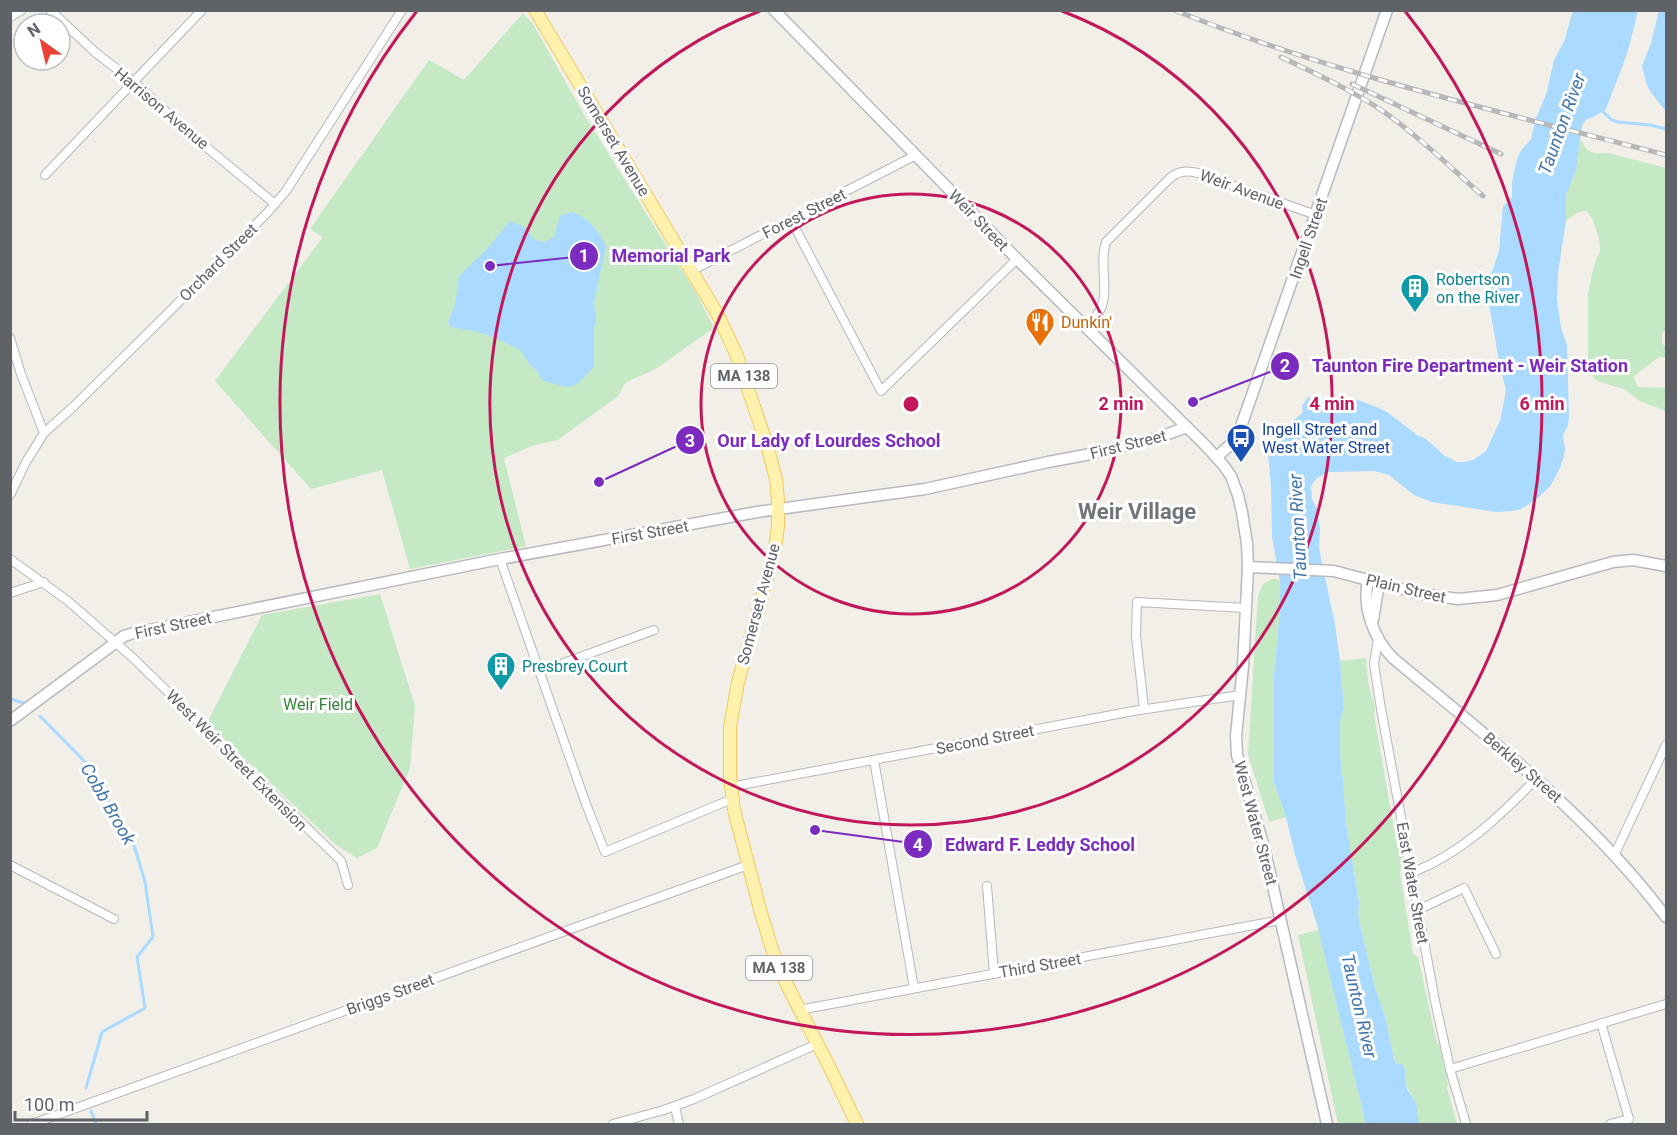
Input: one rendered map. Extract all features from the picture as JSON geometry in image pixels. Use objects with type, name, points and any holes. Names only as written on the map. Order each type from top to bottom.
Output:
[{"type":"main road","name":"Somerset Avenue","points":[[535,10],[693,270],[724,326],[743,371],[773,465],[778,510],[775,549],[743,662],[734,704],[729,738],[731,793],[771,949],[857,1125]]},
{"type":"street","points":[[10,17],[22,10]]},
{"type":"street","name":"Harrison Avenue","points":[[50,10],[96,53],[134,82],[187,131],[275,204]]},
{"type":"street","points":[[45,175],[202,10]]},
{"type":"street","name":"Orchard Street","points":[[10,495],[26,462],[44,433],[156,325],[275,204],[303,166],[402,10]]},
{"type":"street","name":"Weir Street","points":[[774,10],[1017,259],[1187,427]]},
{"type":"street","name":"Ingell Street","points":[[1217,457],[1239,433],[1387,10]]},
{"type":"street","name":"Forest Street","points":[[693,270],[916,155]]},
{"type":"street","name":"Weir Avenue","points":[[1086,327],[1098,313],[1102,304],[1106,242],[1176,173],[1184,171],[1198,173],[1316,215]]},
{"type":"street","points":[[791,220],[881,391],[1017,259]]},
{"type":"street","points":[[10,338],[44,433]]},
{"type":"street","name":"West Water Street","points":[[1187,427],[1217,457],[1231,476],[1240,500],[1248,567],[1236,742],[1238,761],[1264,846],[1327,1125]]},
{"type":"street","name":"First Street","points":[[10,721],[124,636],[134,633],[500,559],[778,510],[933,488],[1096,453],[1157,438],[1187,427]]},
{"type":"street","name":"West Weir Street Extension","points":[[10,559],[68,601],[184,707],[340,861],[348,885]]},
{"type":"street","points":[[500,559],[605,852],[731,793]]},
{"type":"street","name":"Plain Street","points":[[1248,567],[1328,571],[1437,597],[1458,599],[1509,592],[1613,562],[1634,560],[1666,566]]},
{"type":"street","points":[[1368,580],[1365,599],[1373,626]]},
{"type":"street","points":[[10,593],[44,582]]},
{"type":"street","points":[[1373,626],[1379,583]]},
{"type":"street","points":[[1144,709],[1136,636],[1137,602],[1246,608]]},
{"type":"street","name":"Berkley Street","points":[[1373,626],[1378,639],[1389,654],[1537,778],[1571,810],[1666,917]]},
{"type":"street","points":[[539,672],[654,630]]},
{"type":"street","name":"East Water Street","points":[[1378,639],[1374,658],[1375,669],[1411,873],[1435,1001],[1450,1069],[1466,1125]]},
{"type":"street","name":"Second Street","points":[[731,793],[874,760],[1144,709],[1240,695]]},
{"type":"street","points":[[1614,856],[1666,745]]},
{"type":"street","points":[[874,760],[914,988]]},
{"type":"street","points":[[1411,873],[1437,861],[1478,834],[1537,778]]},
{"type":"street","name":"Briggs Street","points":[[32,1125],[748,864]]},
{"type":"street","points":[[10,865],[114,919]]},
{"type":"street","points":[[987,886],[994,974]]},
{"type":"street","points":[[1418,910],[1464,888],[1496,954]]},
{"type":"street","name":"Third Street","points":[[799,1010],[1281,920]]},
{"type":"street","points":[[1450,1069],[1666,1004]]},
{"type":"street","points":[[1601,1023],[1629,1119],[1610,1125]]},
{"type":"street","points":[[613,1125],[675,1107],[817,1044]]},
{"type":"street","points":[[675,1107],[679,1125]]},
{"type":"green space","points":[[523,13],[533,24],[583,113],[695,291],[714,328],[654,370],[626,382],[618,396],[558,440],[534,445],[504,458],[526,546],[410,569],[382,470],[311,489],[215,381],[323,237],[310,229],[429,60],[464,80]]},
{"type":"green space","points":[[1580,139],[1587,150],[1594,153],[1608,153],[1666,168],[1666,329],[1662,334],[1662,344],[1666,346],[1666,357],[1659,357],[1635,375],[1634,379],[1638,387],[1666,388],[1666,411],[1640,401],[1624,389],[1597,381],[1590,373],[1588,294],[1594,265],[1600,251],[1599,238],[1587,211],[1576,214],[1566,221],[1566,195],[1576,170]]},
{"type":"green space","points":[[1272,579],[1278,579],[1280,582],[1274,676],[1274,782],[1286,817],[1269,822],[1248,754],[1258,596],[1263,584]]},
{"type":"green space","name":"Weir Field","points":[[380,594],[415,706],[410,768],[377,848],[357,858],[336,845],[207,723],[262,615]]},
{"type":"green space","points":[[1366,658],[1368,684],[1374,704],[1397,845],[1402,850],[1400,873],[1413,954],[1418,957],[1457,1124],[1419,1124],[1416,1102],[1405,1084],[1405,1073],[1394,1060],[1385,1016],[1375,988],[1358,915],[1359,903],[1346,823],[1340,756],[1340,721],[1344,708],[1340,661]]},
{"type":"green space","points":[[1319,930],[1366,1124],[1338,1124],[1298,935]]},
{"type":"water","name":"Taunton River","points":[[1573,11],[1638,11],[1627,54],[1606,109],[1586,120],[1582,125],[1576,170],[1566,195],[1566,221],[1558,273],[1557,300],[1561,327],[1567,346],[1569,417],[1568,426],[1563,435],[1564,456],[1551,485],[1537,499],[1521,509],[1496,512],[1432,502],[1414,495],[1389,475],[1375,471],[1329,472],[1317,478],[1311,486],[1312,499],[1317,509],[1320,528],[1319,547],[1340,661],[1344,708],[1340,721],[1340,756],[1346,823],[1359,903],[1358,915],[1375,988],[1385,1016],[1394,1060],[1402,1064],[1405,1069],[1407,1089],[1416,1102],[1419,1124],[1366,1124],[1317,924],[1274,782],[1274,676],[1280,582],[1272,537],[1268,455],[1291,422],[1303,413],[1302,406],[1308,397],[1320,403],[1353,398],[1376,407],[1387,412],[1417,435],[1426,439],[1445,456],[1457,462],[1473,460],[1486,451],[1500,421],[1506,390],[1489,304],[1491,275],[1499,251],[1503,207],[1512,197],[1516,163],[1520,152],[1531,139],[1536,118],[1547,92],[1554,60],[1564,42]]},
{"type":"water","points":[[1659,11],[1666,11],[1666,112],[1650,91],[1642,66],[1651,43]]},
{"type":"water","points":[[572,212],[592,225],[606,246],[594,303],[596,322],[594,367],[576,385],[566,387],[541,379],[520,350],[478,332],[451,327],[448,322],[455,305],[459,276],[487,249],[510,221],[524,227],[535,240],[545,242],[554,237],[560,216]]},
{"type":"waterway","points":[[1601,110],[1612,120],[1618,122],[1666,129]]},
{"type":"waterway","name":"Cobb Brook","points":[[10,699],[24,703]]},
{"type":"waterway","name":"Cobb Brook","points":[[40,716],[91,768],[134,845],[145,882],[153,937],[137,957],[145,1008],[102,1032],[86,1088]]},
{"type":"waterway","name":"Cobb Brook","points":[[91,1111],[96,1124]]},
{"type":"railway","points":[[1174,10],[1234,33],[1356,73],[1666,155]]},
{"type":"railway","points":[[1281,57],[1347,89],[1384,112],[1423,142],[1483,196]]},
{"type":"railway","points":[[1352,84],[1501,154]]},
{"type":"place","name":"Memorial Park","points":[[490,266]]},
{"type":"place","name":"Robertson on the River","points":[[1415,314]]},
{"type":"place","name":"Dunkin'","points":[[1040,348]]},
{"type":"place","name":"Taunton Fire Department - Weir Station","points":[[1193,402]]},
{"type":"place","name":"Ingell Street and West Water Street","points":[[1241,464]]},
{"type":"place","name":"Our Lady of Lourdes School","points":[[599,482]]},
{"type":"place","name":"Presbrey Court","points":[[501,692]]},
{"type":"place","name":"Edward F. Leddy School","points":[[815,830]]},
{"type":"district","name":"Weir Village","points":[[1137,511]]}]
